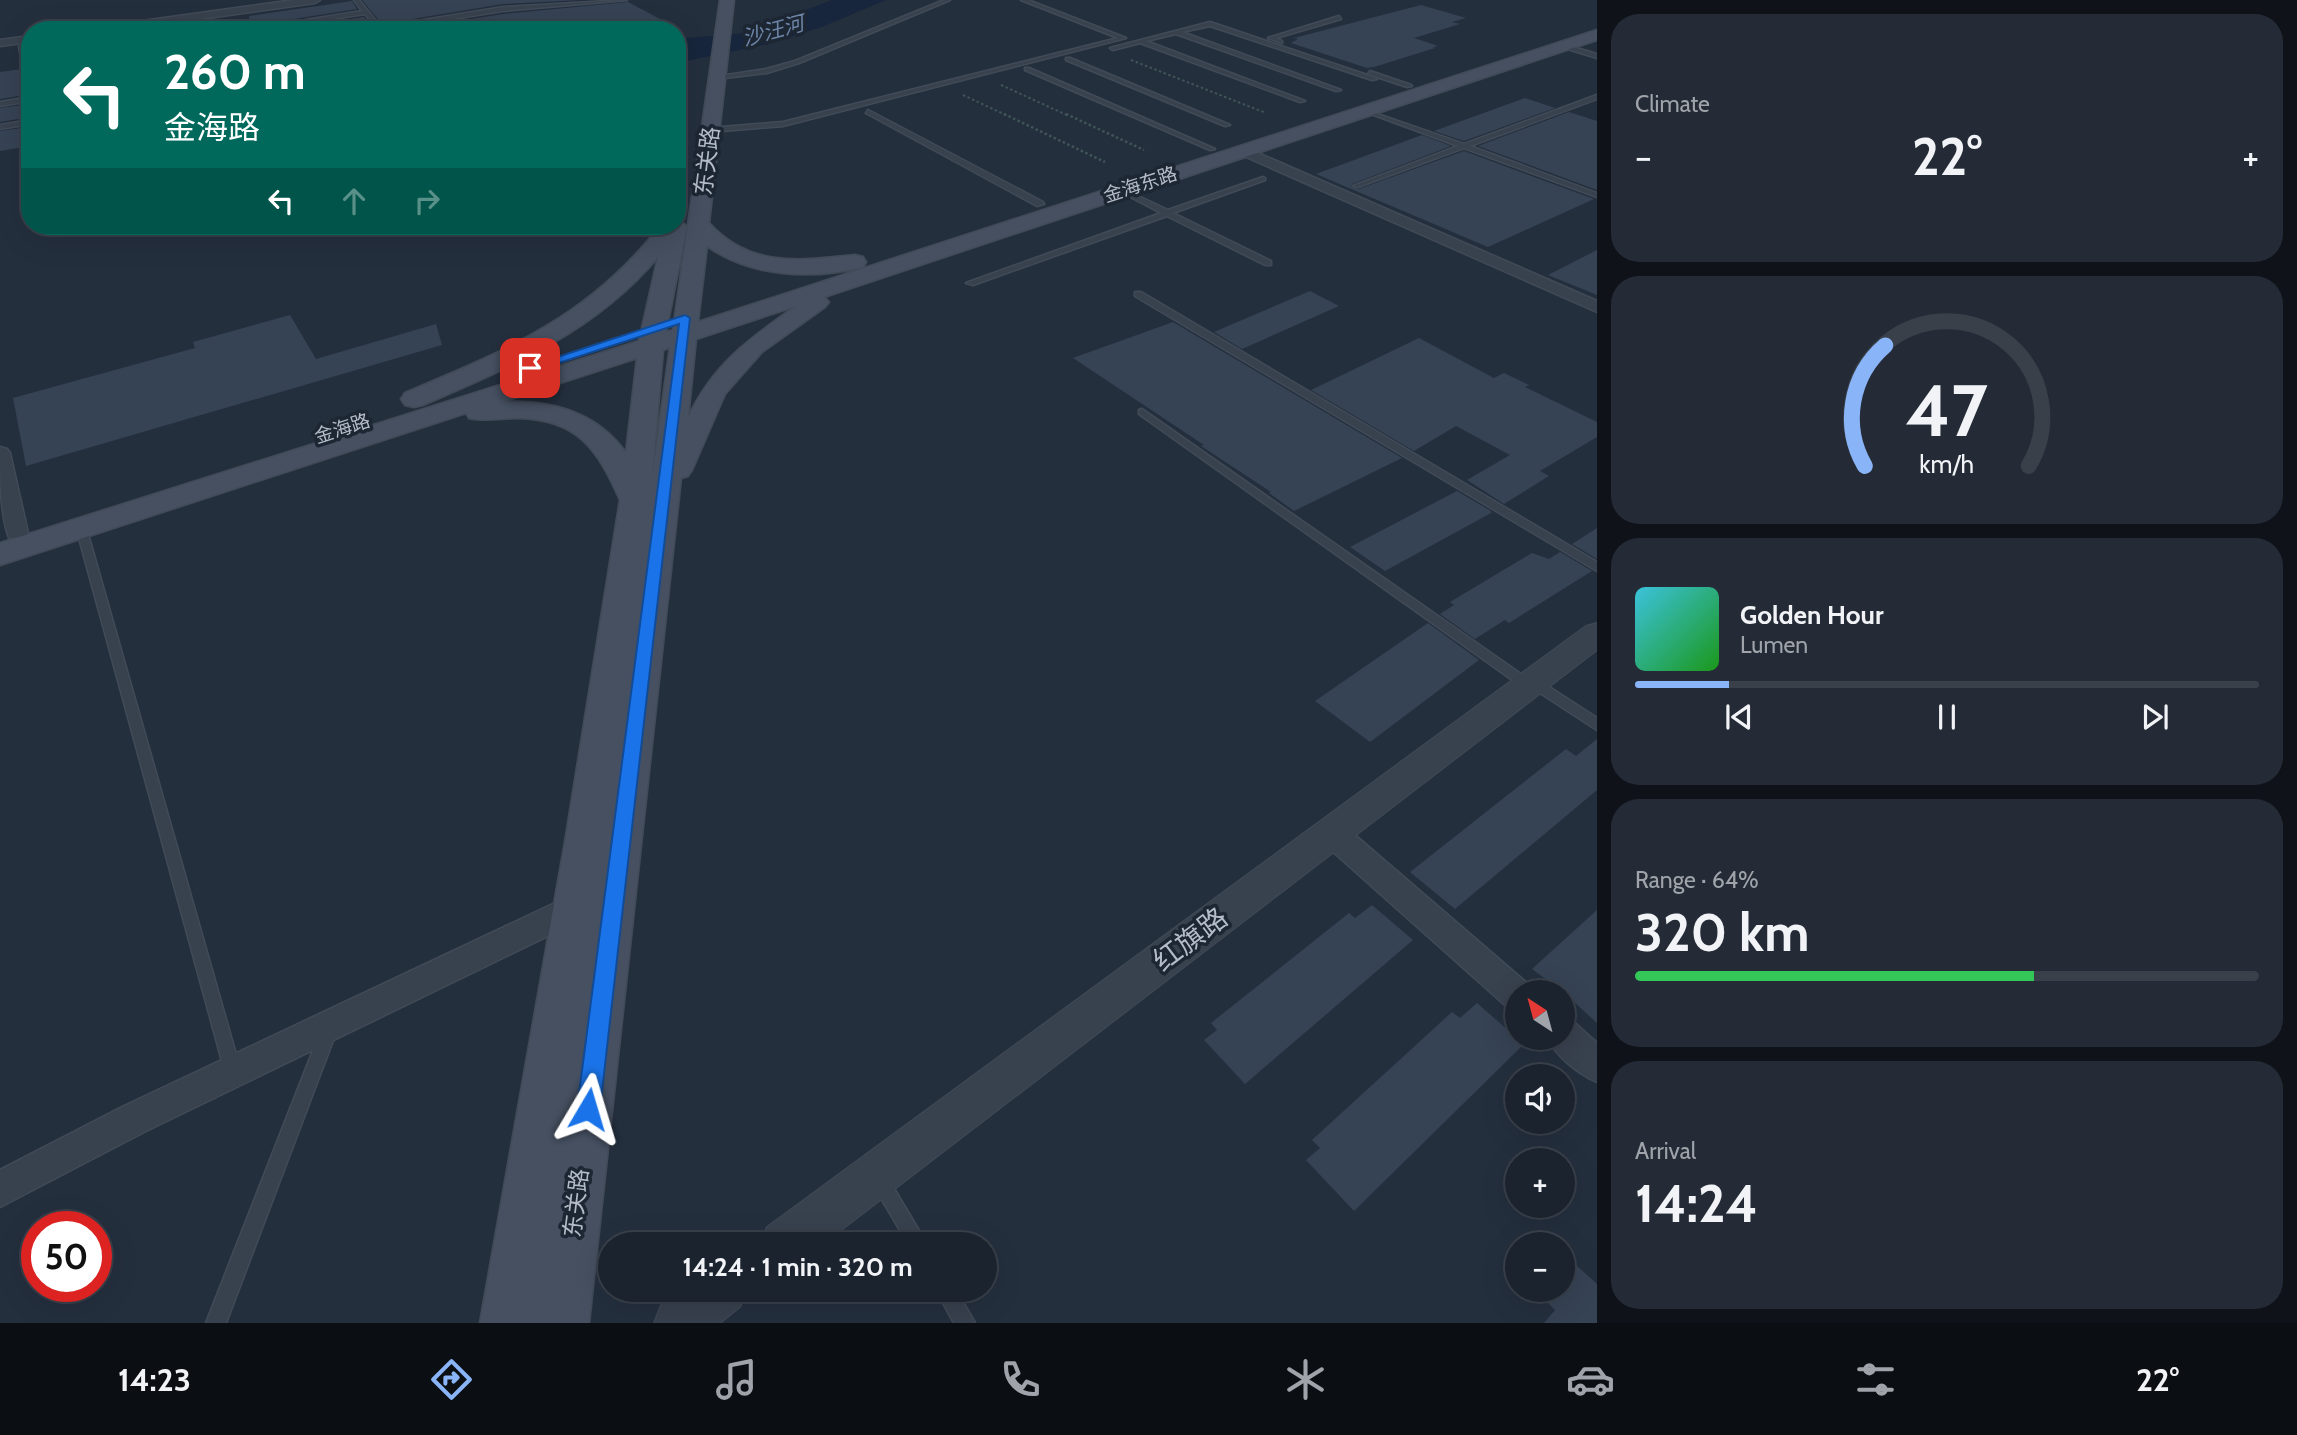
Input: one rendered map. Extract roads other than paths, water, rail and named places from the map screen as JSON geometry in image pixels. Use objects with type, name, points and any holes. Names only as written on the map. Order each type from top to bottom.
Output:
[{"type":"main road","name":"东关路","points":[[686,175],[715,0]]},
{"type":"main road","name":"东关路","points":[[686,202],[710,130],[727,0]]},
{"type":"main road","name":"金海东路","points":[[868,266],[1040,204],[1597,26]]},
{"type":"main road","name":"金海东路","points":[[668,331],[868,266],[1121,190],[1597,35]]},
{"type":"main road","points":[[686,224],[729,255],[770,266],[868,266]]},
{"type":"main road","points":[[356,424],[491,366],[559,329],[610,294],[667,235]]},
{"type":"main road","name":"东关路","points":[[561,1323],[678,235]]},
{"type":"main road","points":[[416,419],[513,408],[560,416],[595,435],[649,501],[713,392],[753,347],[868,266]]},
{"type":"main road","name":"金海路","points":[[6,541],[81,527],[416,419],[668,331]]},
{"type":"main road","name":"金海路","points":[[6,541],[356,424],[668,331]]},
{"type":"main road","name":"东关路","points":[[508,1323],[574,908],[649,501]]},
{"type":"street","points":[[164,21],[315,0]]},
{"type":"street","points":[[0,43],[21,43]]},
{"type":"street","points":[[1242,150],[1597,307]]},
{"type":"street","points":[[0,453],[6,541]]},
{"type":"street","name":"红旗路","points":[[800,1232],[1597,634]]},
{"type":"street","points":[[1332,833],[1505,984]]},
{"type":"street","points":[[0,1189],[233,1072],[574,908]]},
{"type":"street","points":[[1575,1046],[1597,1066]]},
{"type":"street","points":[[679,1323],[707,1302]]},
{"type":"lane","points":[[356,0],[373,21]]},
{"type":"lane","points":[[429,21],[503,9],[625,0]]},
{"type":"lane","points":[[717,78],[767,71],[797,62],[948,0]]},
{"type":"lane","points":[[710,130],[783,124],[1123,38],[1023,0]]},
{"type":"lane","points":[[306,21],[366,12]]},
{"type":"lane","points":[[1339,18],[1271,38],[1409,86]]},
{"type":"lane","points":[[987,79],[1210,24],[1374,79]]},
{"type":"lane","points":[[1176,32],[1338,90]]},
{"type":"lane","points":[[1139,41],[1302,102]]},
{"type":"lane","points":[[1563,46],[1597,56]]},
{"type":"lane","points":[[1068,59],[1227,125]]},
{"type":"lane","points":[[1027,69],[1212,149]]},
{"type":"lane","points":[[1356,186],[1597,97]]},
{"type":"lane","points":[[0,104],[21,100]]},
{"type":"lane","points":[[1365,110],[1597,195]]},
{"type":"lane","points":[[867,112],[1040,204]]},
{"type":"lane","points":[[0,127],[21,124]]},
{"type":"lane","points":[[970,283],[1263,179]]},
{"type":"lane","points":[[1121,190],[1268,263]]},
{"type":"lane","points":[[1138,293],[1597,567]]},
{"type":"lane","points":[[1142,412],[1531,684],[1597,725]]},
{"type":"lane","points":[[81,527],[233,1072]]},
{"type":"lane","points":[[216,1323],[332,1024]]},
{"type":"lane","points":[[876,1175],[911,1232]]},
{"type":"lane","points":[[953,1302],[965,1323]]},
{"type":"water","name":"沙汪河","points":[[832,0],[886,0],[822,27],[768,44],[686,61],[686,38],[746,33]]}]
